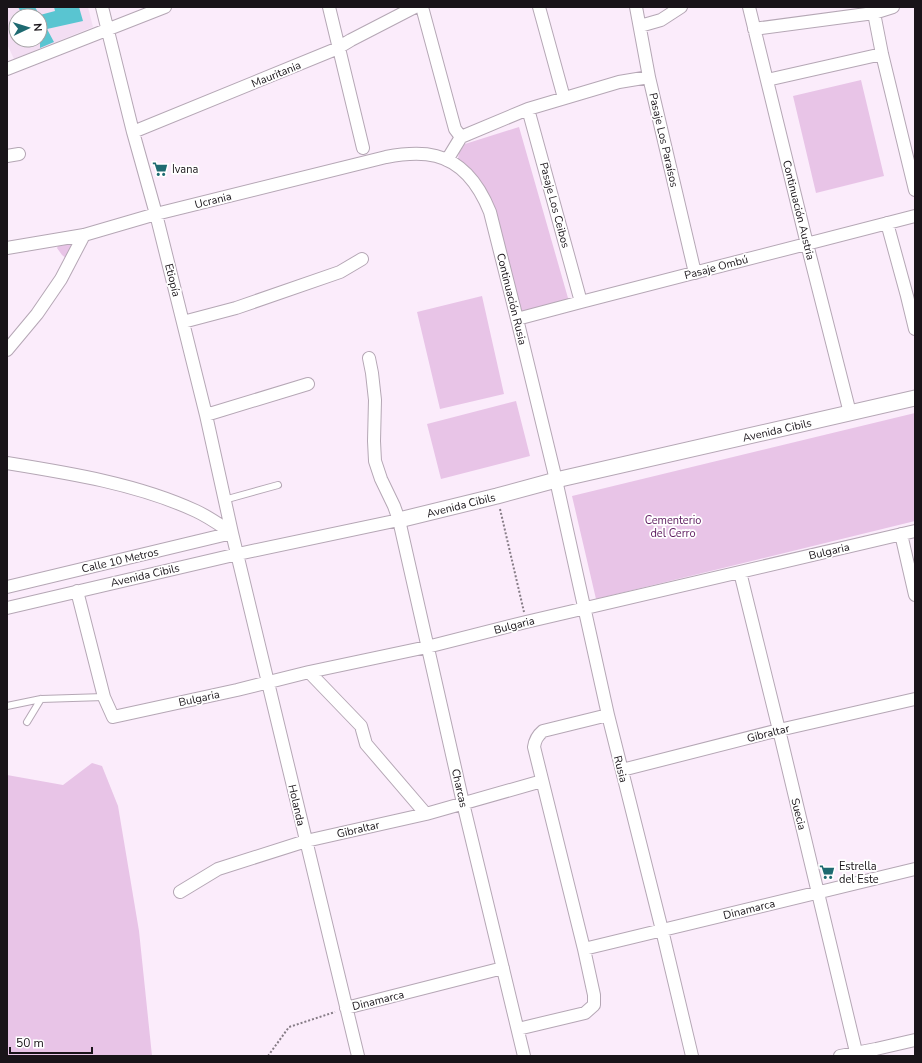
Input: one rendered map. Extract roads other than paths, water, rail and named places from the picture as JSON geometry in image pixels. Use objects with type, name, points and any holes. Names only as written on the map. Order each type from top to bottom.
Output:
[{"type":"street","name":"Etiopía","points":[[102,7],[206,414],[224,500],[238,554]]},
{"type":"street","points":[[7,69],[165,7]]},
{"type":"street","points":[[329,7],[363,148]]},
{"type":"street","points":[[414,7],[455,129],[461,137]]},
{"type":"street","name":"Mauritania","points":[[133,132],[339,47],[414,7]]},
{"type":"street","points":[[539,7],[564,98]]},
{"type":"street","name":"Pasaje Los Paraísos","points":[[636,7],[649,77],[695,273]]},
{"type":"street","points":[[640,26],[661,20],[681,7]]},
{"type":"street","name":"Continuación Austria","points":[[749,7],[850,413]]},
{"type":"street","points":[[754,29],[893,7]]},
{"type":"street","points":[[869,11],[882,54],[915,190]]},
{"type":"street","points":[[767,80],[882,54]]},
{"type":"street","points":[[447,160],[461,137],[528,109],[619,82],[649,77]]},
{"type":"street","name":"Pasaje Los Ceibos","points":[[528,109],[581,302]]},
{"type":"street","points":[[7,156],[19,154]]},
{"type":"street","name":"Ucrania","points":[[7,248],[84,235],[156,214],[256,190],[366,161],[405,154],[420,154]]},
{"type":"street","name":"Continuación Rusia","points":[[420,154],[435,156],[447,160],[468,175],[477,185],[485,199],[490,212],[556,480]]},
{"type":"street","name":"Pasaje Ombú","points":[[517,319],[915,216]]},
{"type":"street","points":[[887,223],[911,295],[915,330]]},
{"type":"street","points":[[7,350],[37,314],[61,279],[84,235]]},
{"type":"street","points":[[183,322],[236,308],[340,272],[362,259]]},
{"type":"street","name":"Charcas","points":[[369,358],[375,400],[375,461],[381,479],[399,520],[463,803],[524,1056]]},
{"type":"street","points":[[206,414],[308,384]]},
{"type":"street","name":"Avenida Cibils","points":[[7,608],[238,554],[399,520],[556,480],[915,398]]},
{"type":"street","points":[[7,463],[104,481],[150,494],[197,512],[211,519],[232,534]]},
{"type":"street","name":"Rusia","points":[[556,480],[608,715],[692,1056]]},
{"type":"street","name":"Bulgaria","points":[[104,697],[113,717],[427,647],[584,608],[915,531]]},
{"type":"street","name":"Calle 10 Metros","points":[[7,587],[232,534]]},
{"type":"street","points":[[901,534],[915,595]]},
{"type":"street","name":"Holanda","points":[[238,554],[358,1056]]},
{"type":"street","name":"Suecia","points":[[740,572],[857,1054]]},
{"type":"street","points":[[77,591],[104,697]]},
{"type":"street","points":[[310,672],[361,726],[366,744],[426,814]]},
{"type":"street","name":"Gibraltar","points":[[622,770],[779,730],[915,699]]},
{"type":"street","points":[[518,1029],[585,1013],[594,1005],[594,995],[584,949],[534,747],[538,735],[543,731],[608,715]]},
{"type":"street","name":"Gibraltar","points":[[180,892],[218,869],[306,842],[426,814],[542,780]]},
{"type":"street","name":"Dinamarca","points":[[584,949],[915,869]]},
{"type":"street","name":"Dinamarca","points":[[346,1008],[503,968]]},
{"type":"street","points":[[840,1056],[857,1054],[915,1040]]},
{"type":"lane","points":[[224,500],[278,485]]},
{"type":"lane","points":[[7,706],[41,699],[104,697]]},
{"type":"lane","points":[[27,722],[41,699]]},
{"type":"place","name":"Ivana","points":[[160,169]]},
{"type":"place","name":"Estrella del Este","points":[[827,872]]},
{"type":"park label","name":"Cementerio del Cerro","points":[[673,526]]}]
